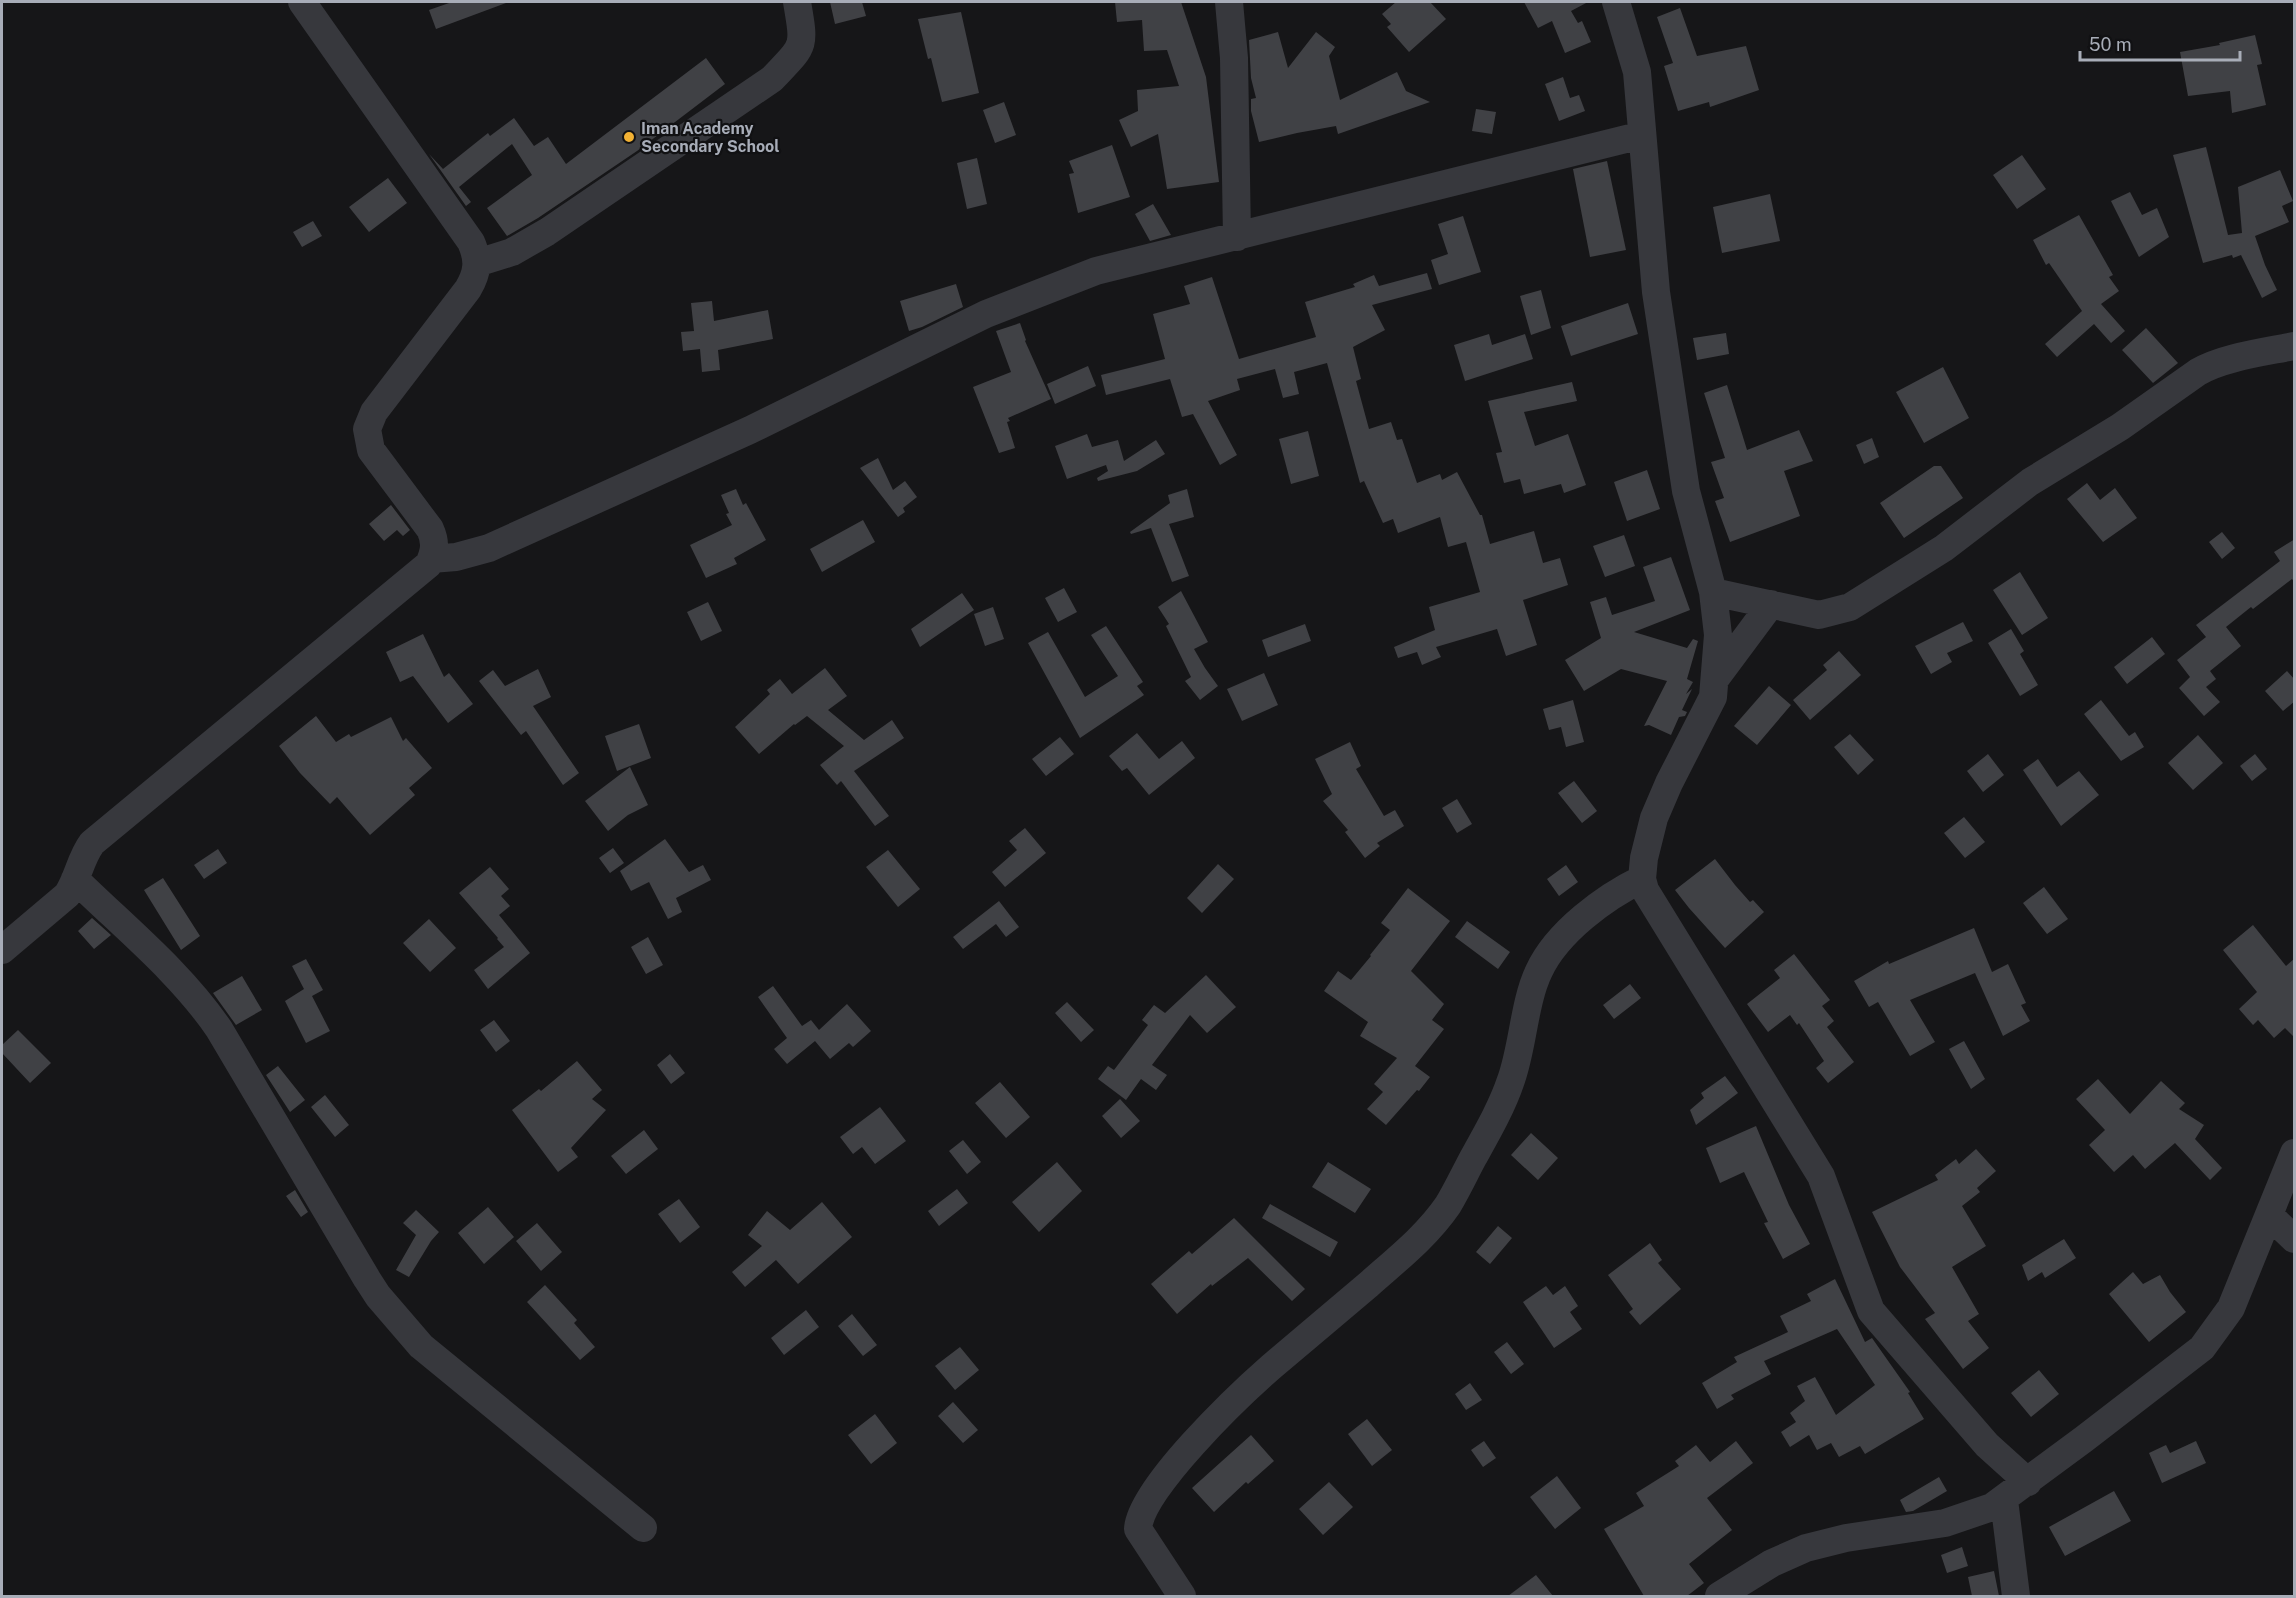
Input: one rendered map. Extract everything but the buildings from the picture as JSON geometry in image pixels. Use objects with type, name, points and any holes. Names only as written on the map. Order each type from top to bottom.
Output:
[{"type":"street","points":[[2,950],[67,895],[92,843],[429,564],[435,547],[430,529],[371,450],[367,429],[374,412],[468,289],[476,273],[477,263],[471,242],[302,2]]},
{"type":"street","points":[[477,263],[512,252],[547,232],[772,79],[800,48],[803,35],[797,2]]},
{"type":"street","points":[[1229,2],[1234,58],[1237,237]]},
{"type":"street","points":[[1616,2],[1637,72],[1656,292],[1686,491],[1713,592],[1718,635],[1713,697],[1669,783],[1654,818],[1644,858],[1642,879],[1645,890],[1821,1176],[1871,1311],[1987,1444],[2028,1482]]},
{"type":"street","points":[[431,559],[456,557],[489,548],[750,430],[986,314],[1096,271],[1642,135]]},
{"type":"street","points":[[1713,592],[1819,615],[1850,607],[1944,548],[2030,482],[2120,427],[2198,372],[2222,363],[2295,346]]},
{"type":"street","points":[[1716,678],[1771,604]]},
{"type":"street","points":[[75,879],[179,979],[203,1006],[219,1029],[378,1296],[421,1346],[643,1528]]},
{"type":"street","points":[[1182,1596],[1138,1529],[1144,1506],[1193,1445],[1254,1382],[1410,1249],[1436,1222],[1449,1203],[1489,1129],[1511,1081],[1539,971],[1563,937],[1598,905],[1618,891],[1642,879]]},
{"type":"street","points":[[1719,1596],[1772,1563],[1806,1548],[1846,1538],[1945,1522],[1973,1515],[2004,1500],[2028,1482],[2202,1348],[2231,1308],[2295,1153]]},
{"type":"street","points":[[2270,1216],[2295,1239]]},
{"type":"street","points":[[2004,1500],[2016,1596]]},
{"type":"place","name":"Iman Academy Secondary School","points":[[629,137]]}]
